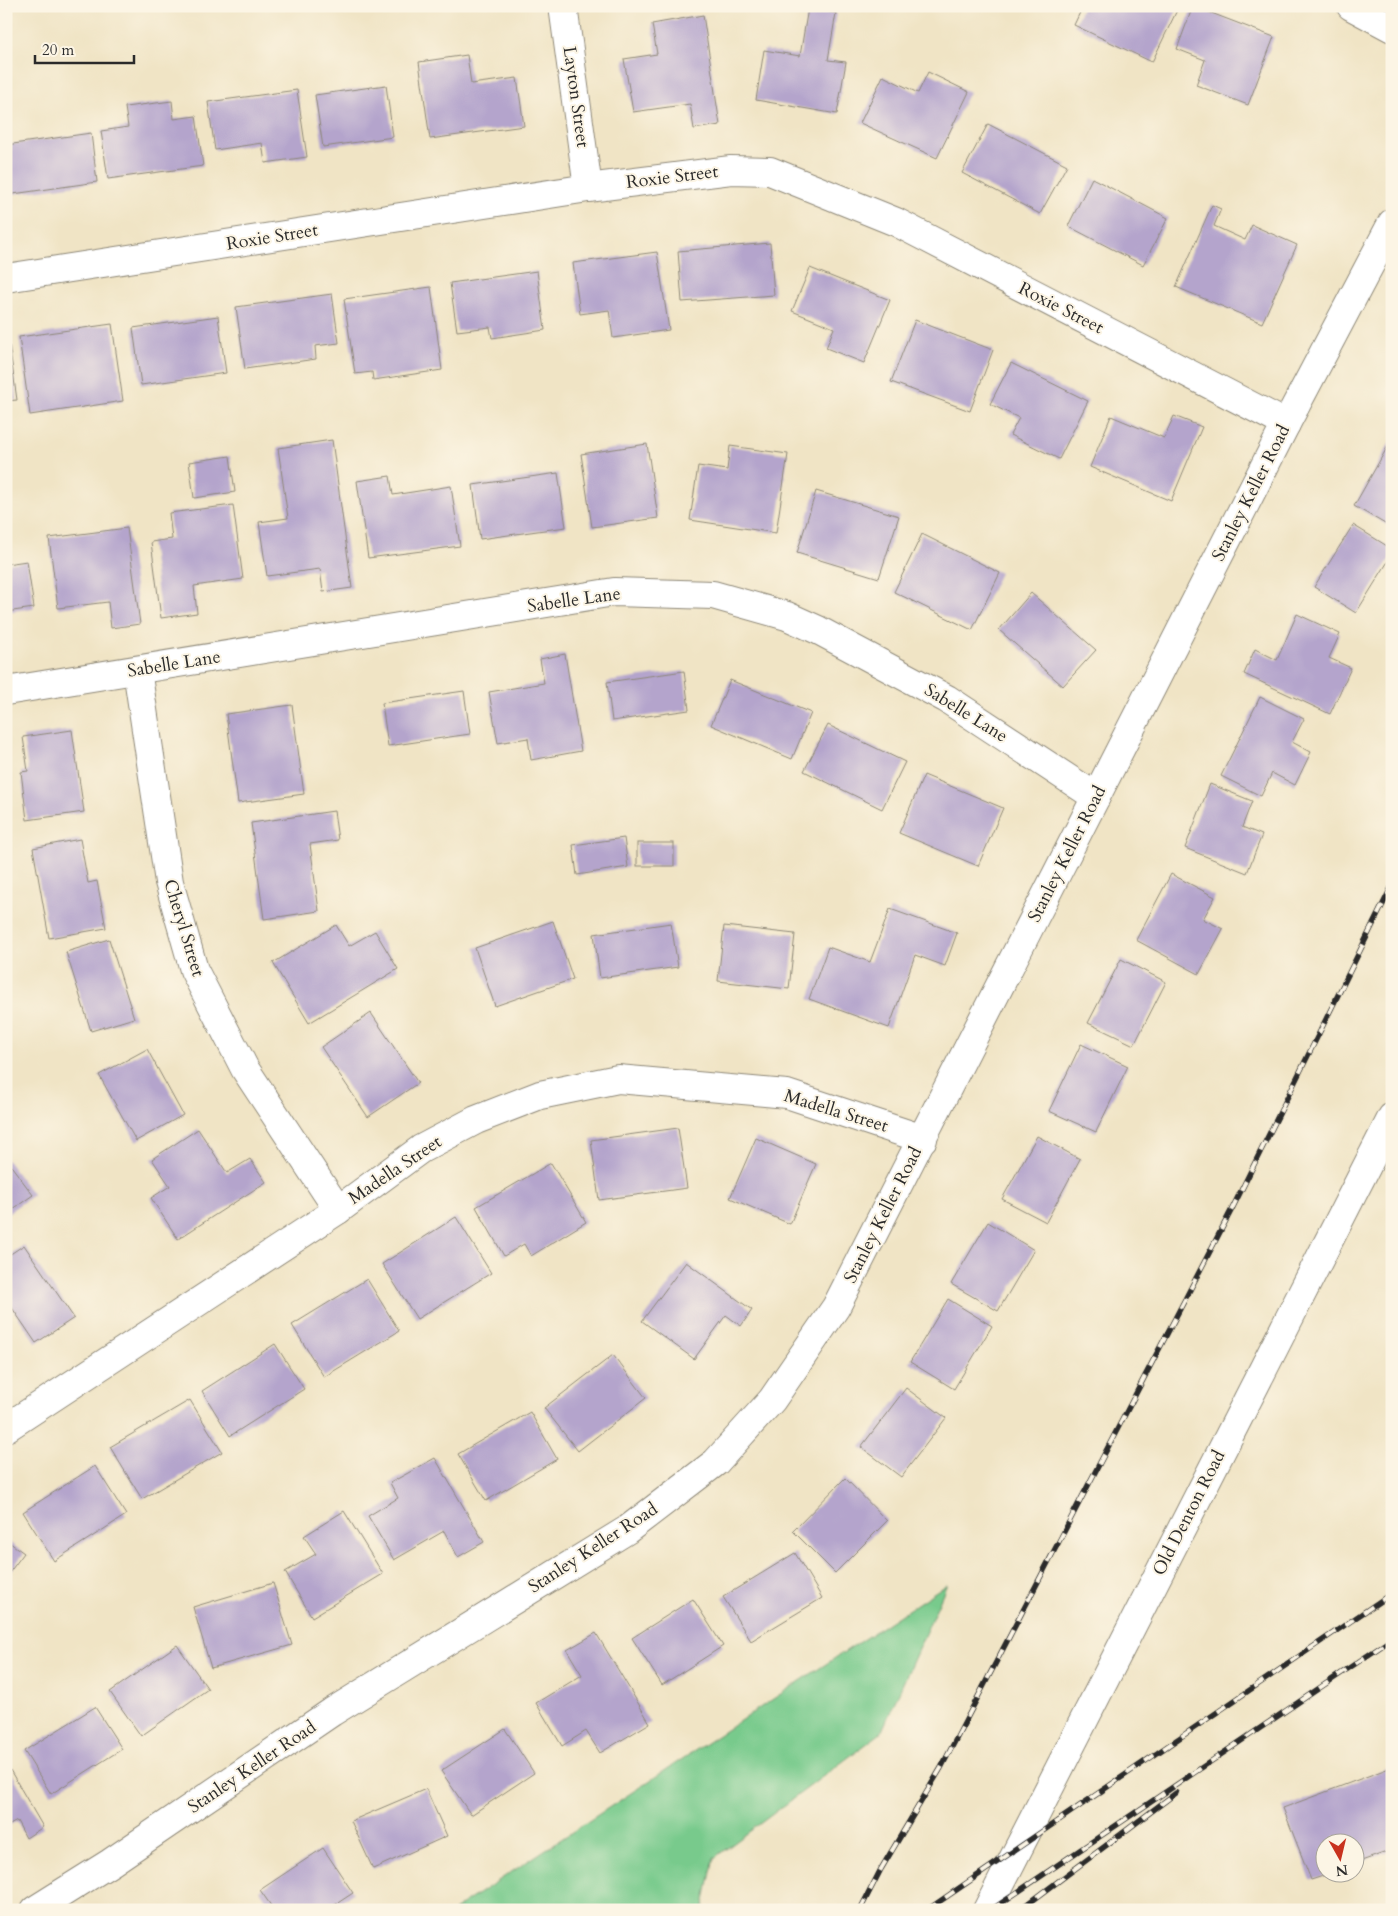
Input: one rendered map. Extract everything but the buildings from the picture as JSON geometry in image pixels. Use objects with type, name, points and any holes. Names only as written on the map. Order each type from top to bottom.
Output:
[{"type":"street","name":"Layton Street","points":[[563,6],[588,188]]},
{"type":"street","points":[[1351,6],[1392,28]]},
{"type":"street","name":"Roxie Street","points":[[6,278],[588,188],[731,170],[770,171],[896,222],[1286,424]]},
{"type":"street","name":"Stanley Keller Road","points":[[35,1910],[110,1863],[332,1712],[627,1530],[716,1462],[772,1400],[836,1307],[1286,424],[1392,223]]},
{"type":"street","name":"Sabelle Lane","points":[[6,691],[614,592],[713,595],[787,616],[818,630],[947,699],[1096,797]]},
{"type":"street","name":"Cheryl Street","points":[[137,670],[169,882],[194,970],[245,1069],[338,1210]]},
{"type":"street","name":"Madella Street","points":[[6,1428],[338,1210],[421,1149],[476,1120],[540,1095],[618,1080],[787,1094],[923,1139]]},
{"type":"street","name":"Old Denton Road","points":[[987,1910],[1392,1117]]},
{"type":"green space","points":[[947,1584],[881,1733],[714,1858],[703,1910],[454,1910]]},
{"type":"railway","points":[[860,1910],[881,1869],[941,1768],[1232,1209],[1392,886]]},
{"type":"railway","points":[[927,1910],[1392,1593]]},
{"type":"railway","points":[[991,1910],[1392,1639]]},
{"type":"railway","points":[[1020,1910],[1176,1793]]}]
